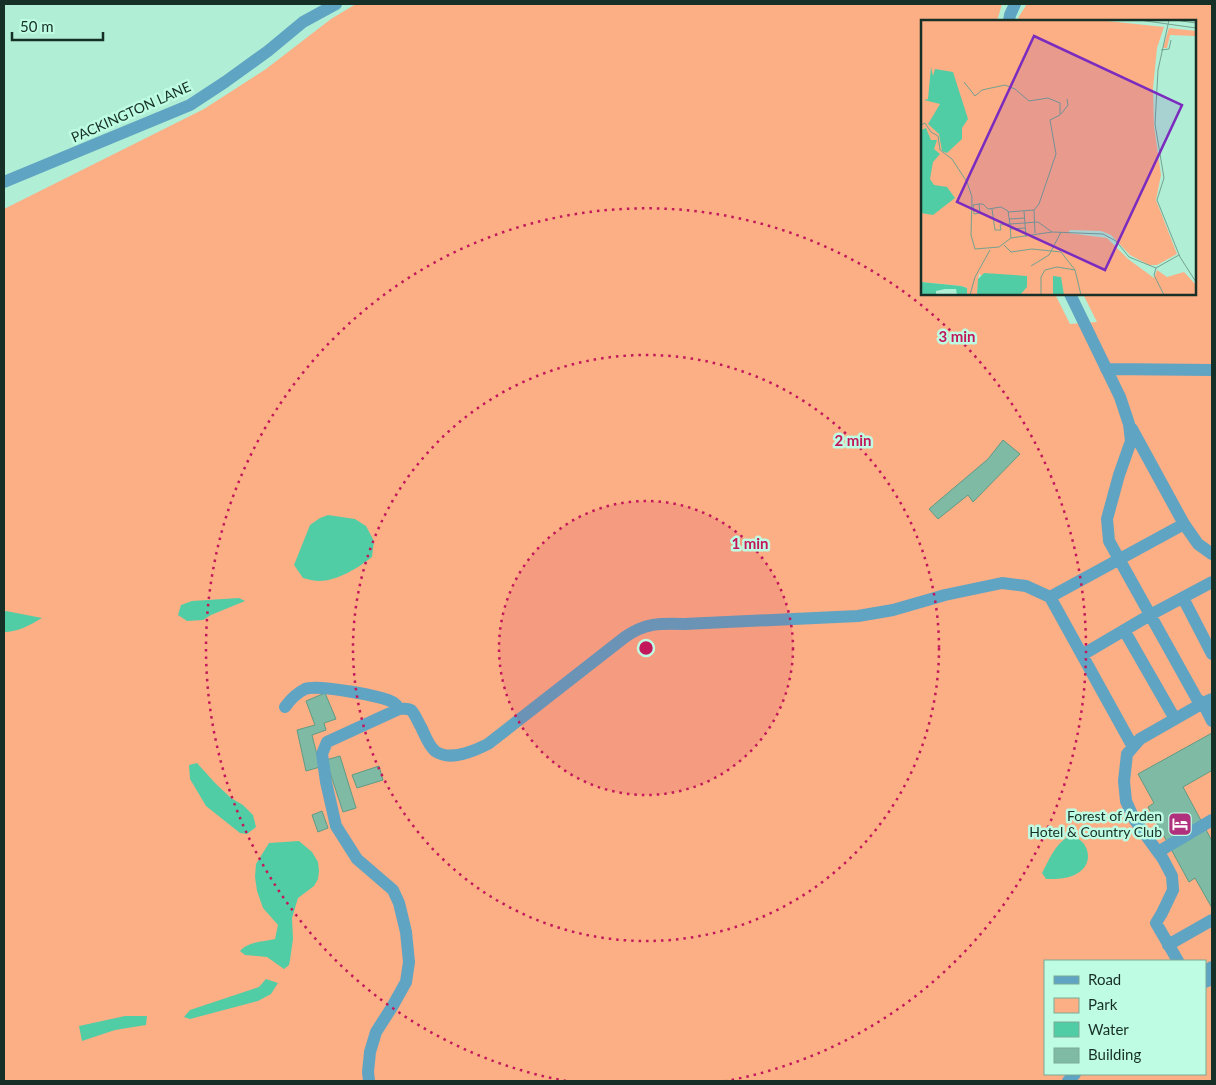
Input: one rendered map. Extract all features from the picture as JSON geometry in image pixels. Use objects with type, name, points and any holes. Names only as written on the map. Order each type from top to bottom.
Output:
[{"type":"street","name":"PACKINGTON LANE","points":[[4,182],[190,104],[268,51],[303,22],[336,4]]},
{"type":"street","points":[[1008,20],[1015,4]]},
{"type":"street","points":[[1070,295],[1120,398],[1129,424],[1184,524],[1198,544],[1212,554]]},
{"type":"street","points":[[1106,369],[1212,370]]},
{"type":"street","points":[[1129,424],[1131,441],[1107,519],[1109,541],[1197,699],[1208,701]]},
{"type":"street","points":[[1050,597],[1184,524]]},
{"type":"street","points":[[1082,654],[1212,582]]},
{"type":"street","points":[[369,1081],[370,1052],[376,1032],[406,982],[408,962],[406,932],[399,903],[393,890],[357,859],[336,826],[322,754],[327,742],[399,709],[411,710],[429,743],[436,751],[443,754],[464,754],[488,744],[625,637],[635,630],[648,625],[858,616],[893,610],[945,595],[1002,583],[1026,586],[1050,597],[1134,747]]},
{"type":"street","points":[[1183,598],[1212,654]]},
{"type":"street","points":[[1124,630],[1175,719]]},
{"type":"street","points":[[285,707],[292,698],[306,688],[317,688],[355,692],[383,699],[395,703],[399,709]]},
{"type":"street","points":[[1177,960],[1156,923],[1173,890],[1172,876],[1163,859],[1134,819],[1126,801],[1124,781],[1128,754],[1140,739],[1208,701]]},
{"type":"street","points":[[1208,701],[1212,721]]},
{"type":"street","points":[[1158,852],[1212,820]]},
{"type":"street","points":[[1168,945],[1212,920]]},
{"type":"green space","points":[[356,4],[1002,4],[997,20],[921,20],[921,295],[1056,295],[1070,324],[1097,322],[1084,295],[1196,295],[1196,20],[1018,20],[1018,18],[1027,4],[1212,4],[1212,1081],[4,1081],[4,209],[204,109],[266,69],[331,19]]},
{"type":"water","points":[[328,515],[355,519],[366,526],[374,541],[372,557],[354,569],[333,579],[319,581],[303,578],[294,565],[310,525]]},
{"type":"water","points":[[239,598],[245,601],[203,620],[187,621],[178,615],[181,605],[192,601]]},
{"type":"water","points":[[4,612],[42,618],[28,626],[4,632]]},
{"type":"water","points":[[197,763],[231,798],[243,805],[253,815],[256,827],[247,834],[240,833],[206,806],[190,779],[189,765]]},
{"type":"water","points":[[1068,837],[1081,840],[1085,845],[1088,857],[1087,863],[1078,873],[1071,876],[1059,879],[1046,879],[1042,873],[1056,848]]},
{"type":"water","points":[[299,841],[312,852],[318,862],[319,871],[318,879],[314,886],[298,898],[292,918],[293,939],[290,960],[289,965],[284,969],[267,957],[245,955],[240,951],[252,944],[275,939],[278,925],[263,908],[257,891],[256,864],[269,843]]},
{"type":"water","points":[[266,979],[278,983],[271,994],[258,1001],[190,1019],[184,1017],[190,1010],[259,987]]},
{"type":"water","points":[[125,1016],[147,1016],[146,1025],[115,1030],[82,1041],[79,1026]]},
{"type":"building","points":[[1003,440],[1020,454],[973,502],[968,495],[938,519],[929,509],[988,459]]},
{"type":"building","points":[[325,693],[336,719],[324,723],[326,730],[312,735],[320,767],[306,771],[297,730],[315,725],[306,701]]},
{"type":"building","name":"Forest of Arden Hotel & Country Club","points":[[1212,733],[1212,773],[1211,771],[1183,787],[1212,841],[1212,908],[1195,878],[1189,882],[1148,807],[1154,803],[1138,774]]},
{"type":"building","points":[[340,756],[356,808],[343,812],[326,760]]},
{"type":"building","points":[[379,766],[383,780],[357,788],[352,775]]},
{"type":"building","points":[[322,811],[328,828],[318,832],[312,815]]},
{"type":"place","name":"Forest of Arden Hotel & Country Club","points":[[1180,824]]}]
